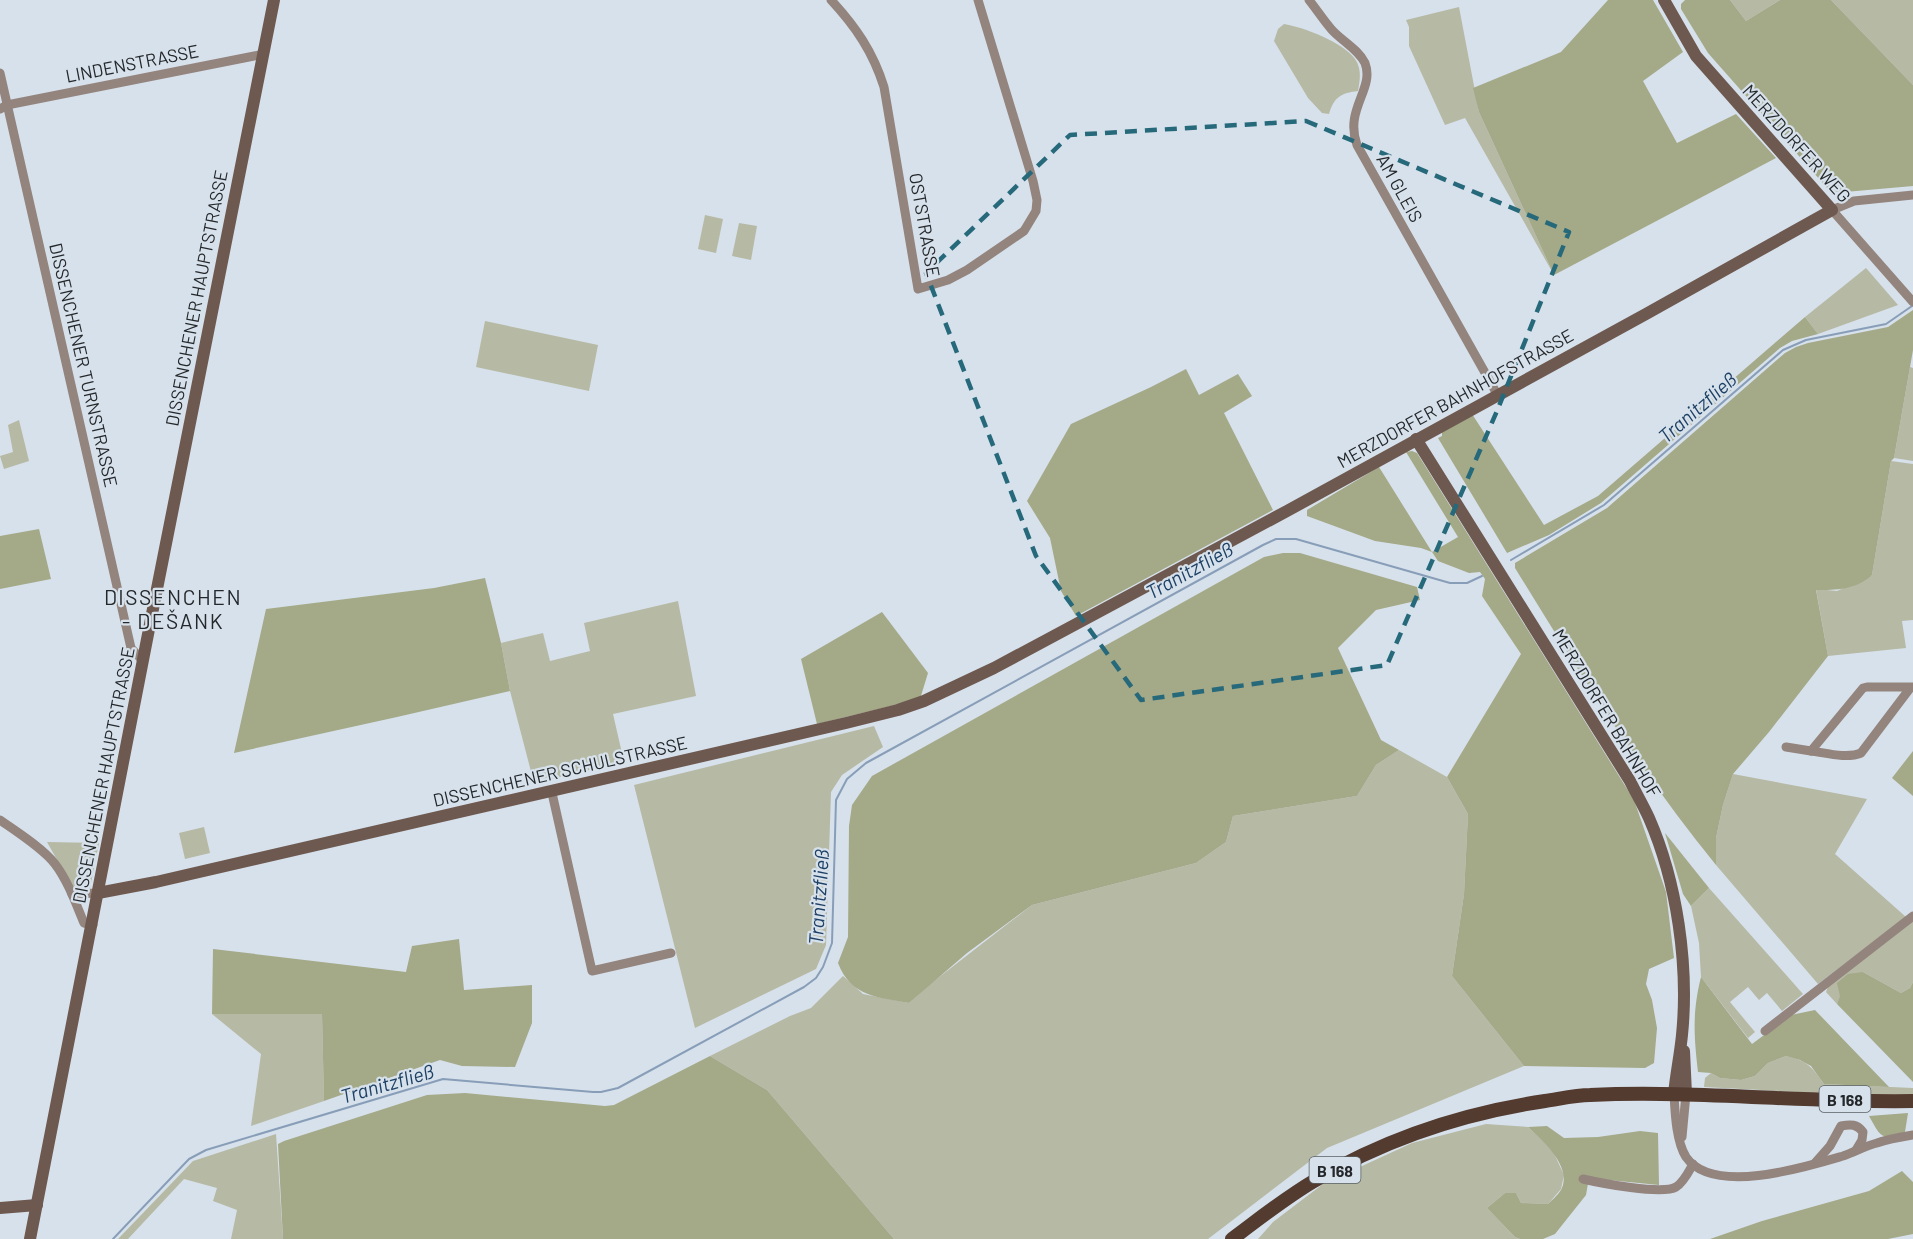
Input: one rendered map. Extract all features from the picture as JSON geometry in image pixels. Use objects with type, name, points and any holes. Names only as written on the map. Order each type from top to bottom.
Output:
[{"type":"main road","name":"B 168","points":[[1232,1239],[1313,1181],[1365,1154],[1407,1136],[1480,1113],[1515,1105],[1587,1095],[1680,1094],[1913,1101]]},
{"type":"street","name":"DISSENCHENER HAUPTSTRASSE","points":[[30,1239],[274,0]]},
{"type":"street","name":"OSTSTRASSE","points":[[831,0],[863,41],[876,64],[884,87],[918,289],[948,280],[967,270],[1024,231],[1036,211],[1037,200],[1033,181],[978,0]]},
{"type":"street","name":"AM GLEIS","points":[[1309,0],[1332,31],[1358,53],[1365,63],[1368,76],[1353,119],[1357,145],[1497,394]]},
{"type":"street","name":"MERZDORFER WEG","points":[[1668,2],[1696,56],[1911,300]]},
{"type":"street","name":"LINDENSTRASSE","points":[[4,107],[264,54]]},
{"type":"street","name":"DISSENCHENER TURNSTRASSE","points":[[0,73],[4,107],[131,648],[143,661]]},
{"type":"street","name":"MERZDORFER BAHNHOFSTRASSE","points":[[1020,654],[1287,511],[1832,210],[1854,201],[1913,195]]},
{"type":"street","name":"MERZDORFER BAHNHOF","points":[[1416,439],[1624,771],[1649,818],[1663,857],[1676,909],[1683,970],[1680,1094]]},
{"type":"street","name":"DISSENCHENER SCHULSTRASSE","points":[[98,893],[552,793],[898,710],[924,701],[1020,654]]},
{"type":"street","points":[[1811,751],[1863,688],[1912,687]]},
{"type":"street","points":[[1786,747],[1856,756],[1861,753],[1912,687]]},
{"type":"street","points":[[552,793],[592,971],[671,953]]},
{"type":"street","points":[[0,820],[55,864],[72,894],[84,923],[93,925]]},
{"type":"street","points":[[72,894],[98,893]]},
{"type":"street","points":[[1765,1030],[1913,916]]},
{"type":"street","points":[[1680,1094],[1675,1119],[1685,1156],[1694,1164],[1714,1174],[1750,1177],[1780,1174],[1877,1143],[1913,1135]]},
{"type":"street","points":[[1815,1163],[1830,1146],[1841,1126],[1849,1124],[1858,1126],[1863,1132],[1863,1140],[1856,1150]]},
{"type":"street","points":[[1583,1179],[1608,1185],[1669,1188],[1679,1184],[1694,1164]]},
{"type":"street","points":[[0,1208],[37,1205]]},
{"type":"highlighted area","points":[[1306,121],[1569,232],[1497,411],[1387,665],[1141,700],[1036,556],[926,273],[1070,135]]},
{"type":"green space","points":[[1608,0],[1653,0],[1683,52],[1643,81],[1677,143],[1736,114],[1776,158],[1554,275],[1479,112],[1473,88],[1561,52]]},
{"type":"green space","points":[[1685,0],[1730,0],[1746,21],[1780,0],[1831,0],[1913,85],[1913,186],[1845,192],[1828,189],[1708,53],[1681,9],[1681,4]]},
{"type":"green space","points":[[1730,0],[1780,0],[1746,21]]},
{"type":"green space","points":[[1831,0],[1913,0],[1913,85]]},
{"type":"green space","points":[[1459,7],[1479,112],[1554,275],[1465,118],[1445,125],[1409,46],[1409,27],[1406,20]]},
{"type":"green space","points":[[1284,24],[1301,28],[1332,41],[1349,53],[1359,67],[1358,91],[1339,97],[1329,114],[1322,113],[1308,98],[1274,41],[1278,29]]},
{"type":"green space","points":[[705,215],[723,219],[716,253],[698,249]]},
{"type":"green space","points":[[739,223],[757,226],[751,260],[732,256]]},
{"type":"green space","points":[[1866,268],[1898,305],[1818,334],[1805,317]]},
{"type":"green space","points":[[1913,310],[1913,350],[1872,575],[1852,586],[1816,590],[1828,656],[1733,774],[1716,838],[1716,865],[1661,794],[1611,720],[1515,568],[1515,563],[1607,508],[1785,353],[1808,343],[1888,327]]},
{"type":"green space","points":[[1805,317],[1818,334],[1792,341],[1780,348],[1601,503],[1549,535],[1507,553],[1438,438],[1442,436],[1442,432],[1472,414],[1544,525],[1598,496]]},
{"type":"green space","points":[[485,321],[598,345],[589,391],[476,367]]},
{"type":"green space","points":[[1910,367],[1913,368],[1913,461],[1894,458]]},
{"type":"green space","points":[[1186,369],[1199,395],[1238,374],[1252,396],[1224,413],[1273,510],[1076,616],[1061,591],[1050,538],[1027,501],[1071,424]]},
{"type":"green space","points":[[19,420],[29,461],[4,469],[0,456],[13,452],[8,425]]},
{"type":"green space","points":[[1406,452],[1417,453],[1634,800],[1666,892],[1674,958],[1649,969],[1646,984],[1652,1000],[1657,1028],[1654,1063],[1645,1068],[1524,1066],[1452,976],[1464,894],[1468,814],[1447,777],[1521,654],[1482,596],[1485,579],[1480,572],[1469,573],[1438,561],[1432,552],[1458,537]]},
{"type":"green space","points":[[1891,461],[1913,464],[1913,620],[1902,621],[1906,648],[1828,656],[1816,589],[1837,591],[1872,575]]},
{"type":"green space","points":[[1379,467],[1432,552],[1421,548],[1375,541],[1307,516],[1307,510]]},
{"type":"green space","points":[[39,529],[51,579],[0,589],[0,536]]},
{"type":"green space","points":[[1283,553],[1300,553],[1417,587],[1420,600],[1376,610],[1338,648],[1381,740],[1399,750],[1376,765],[1357,796],[1233,816],[1226,842],[1196,863],[1032,905],[967,953],[909,1003],[876,997],[850,983],[838,963],[848,937],[849,826],[852,805],[872,776],[1264,557]]},
{"type":"green space","points":[[485,578],[510,691],[234,753],[266,609],[434,588]]},
{"type":"green space","points":[[678,601],[696,696],[613,714],[624,762],[534,783],[510,691],[501,643],[543,633],[550,661],[590,651],[584,623]]},
{"type":"green space","points":[[882,612],[928,673],[920,699],[817,724],[801,659]]},
{"type":"green space","points":[[874,726],[883,747],[842,775],[831,792],[826,945],[816,969],[695,1028],[634,785]]},
{"type":"green space","points":[[1399,750],[1447,777],[1468,814],[1464,894],[1452,976],[1524,1066],[1327,1148],[1208,1239],[894,1239],[767,1090],[710,1056],[811,1008],[843,976],[863,994],[909,1003],[1032,905],[1196,863],[1226,842],[1233,816],[1357,796],[1376,765]]},
{"type":"green space","points":[[1913,751],[1913,796],[1892,778]]},
{"type":"green space","points":[[1733,774],[1867,799],[1835,854],[1906,917],[1818,984],[1716,865],[1716,838]]},
{"type":"green space","points":[[204,827],[210,853],[185,859],[179,833]]},
{"type":"green space","points":[[1665,833],[1709,888],[1691,906],[1683,894]]},
{"type":"green space","points":[[47,842],[99,843],[90,888],[73,888]]},
{"type":"green space","points":[[1709,888],[1803,994],[1782,1011],[1767,993],[1759,1000],[1748,987],[1730,1002],[1755,1032],[1748,1038],[1701,977],[1699,943],[1691,906]]},
{"type":"green space","points":[[1913,919],[1913,982],[1910,988],[1901,993],[1863,972],[1840,997],[1837,1004],[1826,992],[1828,987]]},
{"type":"green space","points":[[459,939],[464,990],[532,985],[532,1023],[515,1067],[462,1066],[440,1060],[324,1101],[322,1014],[212,1014],[213,949],[406,972],[412,946]]},
{"type":"green space","points":[[1863,972],[1901,993],[1910,988],[1913,982],[1913,1082],[1837,1004],[1840,996],[1837,983],[1848,974]]},
{"type":"green space","points":[[1701,977],[1752,1044],[1791,1015],[1815,1010],[1889,1087],[1824,1084],[1811,1066],[1786,1056],[1768,1063],[1755,1076],[1741,1080],[1720,1078],[1711,1073],[1698,1072],[1695,1025],[1696,1002]]},
{"type":"green space","points":[[212,1014],[322,1014],[324,1101],[251,1126],[261,1054]]},
{"type":"green space","points":[[710,1056],[767,1090],[894,1239],[283,1239],[278,1144],[284,1141],[427,1095],[465,1093],[614,1105]]},
{"type":"green space","points":[[1786,1056],[1800,1060],[1809,1066],[1824,1084],[1913,1088],[1913,1096],[1704,1087],[1705,1078],[1711,1073],[1720,1078],[1741,1080],[1755,1076],[1768,1063]]},
{"type":"green space","points":[[1908,1113],[1905,1132],[1891,1137],[1882,1135],[1869,1116]]},
{"type":"green space","points":[[1486,1124],[1528,1127],[1552,1149],[1564,1175],[1561,1189],[1548,1204],[1521,1203],[1516,1193],[1505,1193],[1487,1208],[1515,1237],[1520,1239],[1258,1239],[1273,1222],[1323,1184],[1412,1143]]},
{"type":"green space","points":[[1547,1126],[1564,1138],[1598,1137],[1640,1131],[1658,1133],[1659,1185],[1589,1178],[1586,1195],[1555,1234],[1543,1239],[1515,1237],[1487,1208],[1505,1193],[1516,1193],[1521,1203],[1548,1204],[1560,1192],[1564,1181],[1560,1164],[1555,1155],[1528,1127]]},
{"type":"green space","points":[[276,1134],[283,1239],[231,1239],[237,1210],[213,1201],[217,1188],[184,1179],[128,1239],[118,1239],[193,1161]]},
{"type":"green space","points":[[1902,1171],[1913,1182],[1913,1234],[1888,1239],[1710,1239],[1762,1221],[1869,1191]]},
{"type":"waterway","name":"Tranitzfließ","points":[[1511,560],[1604,505],[1783,350],[1806,340],[1886,324],[1912,306]]},
{"type":"waterway","name":"Tranitzfließ","points":[[113,1239],[189,1159],[206,1150],[443,1079],[593,1092],[618,1088],[804,987],[816,978],[832,943],[836,800],[847,779],[866,763],[1263,545],[1276,539],[1296,539],[1450,583],[1467,583],[1482,576]]},
{"type":"district","name":"DISSENCHEN - DEŠANK","points":[[173,608]]}]
